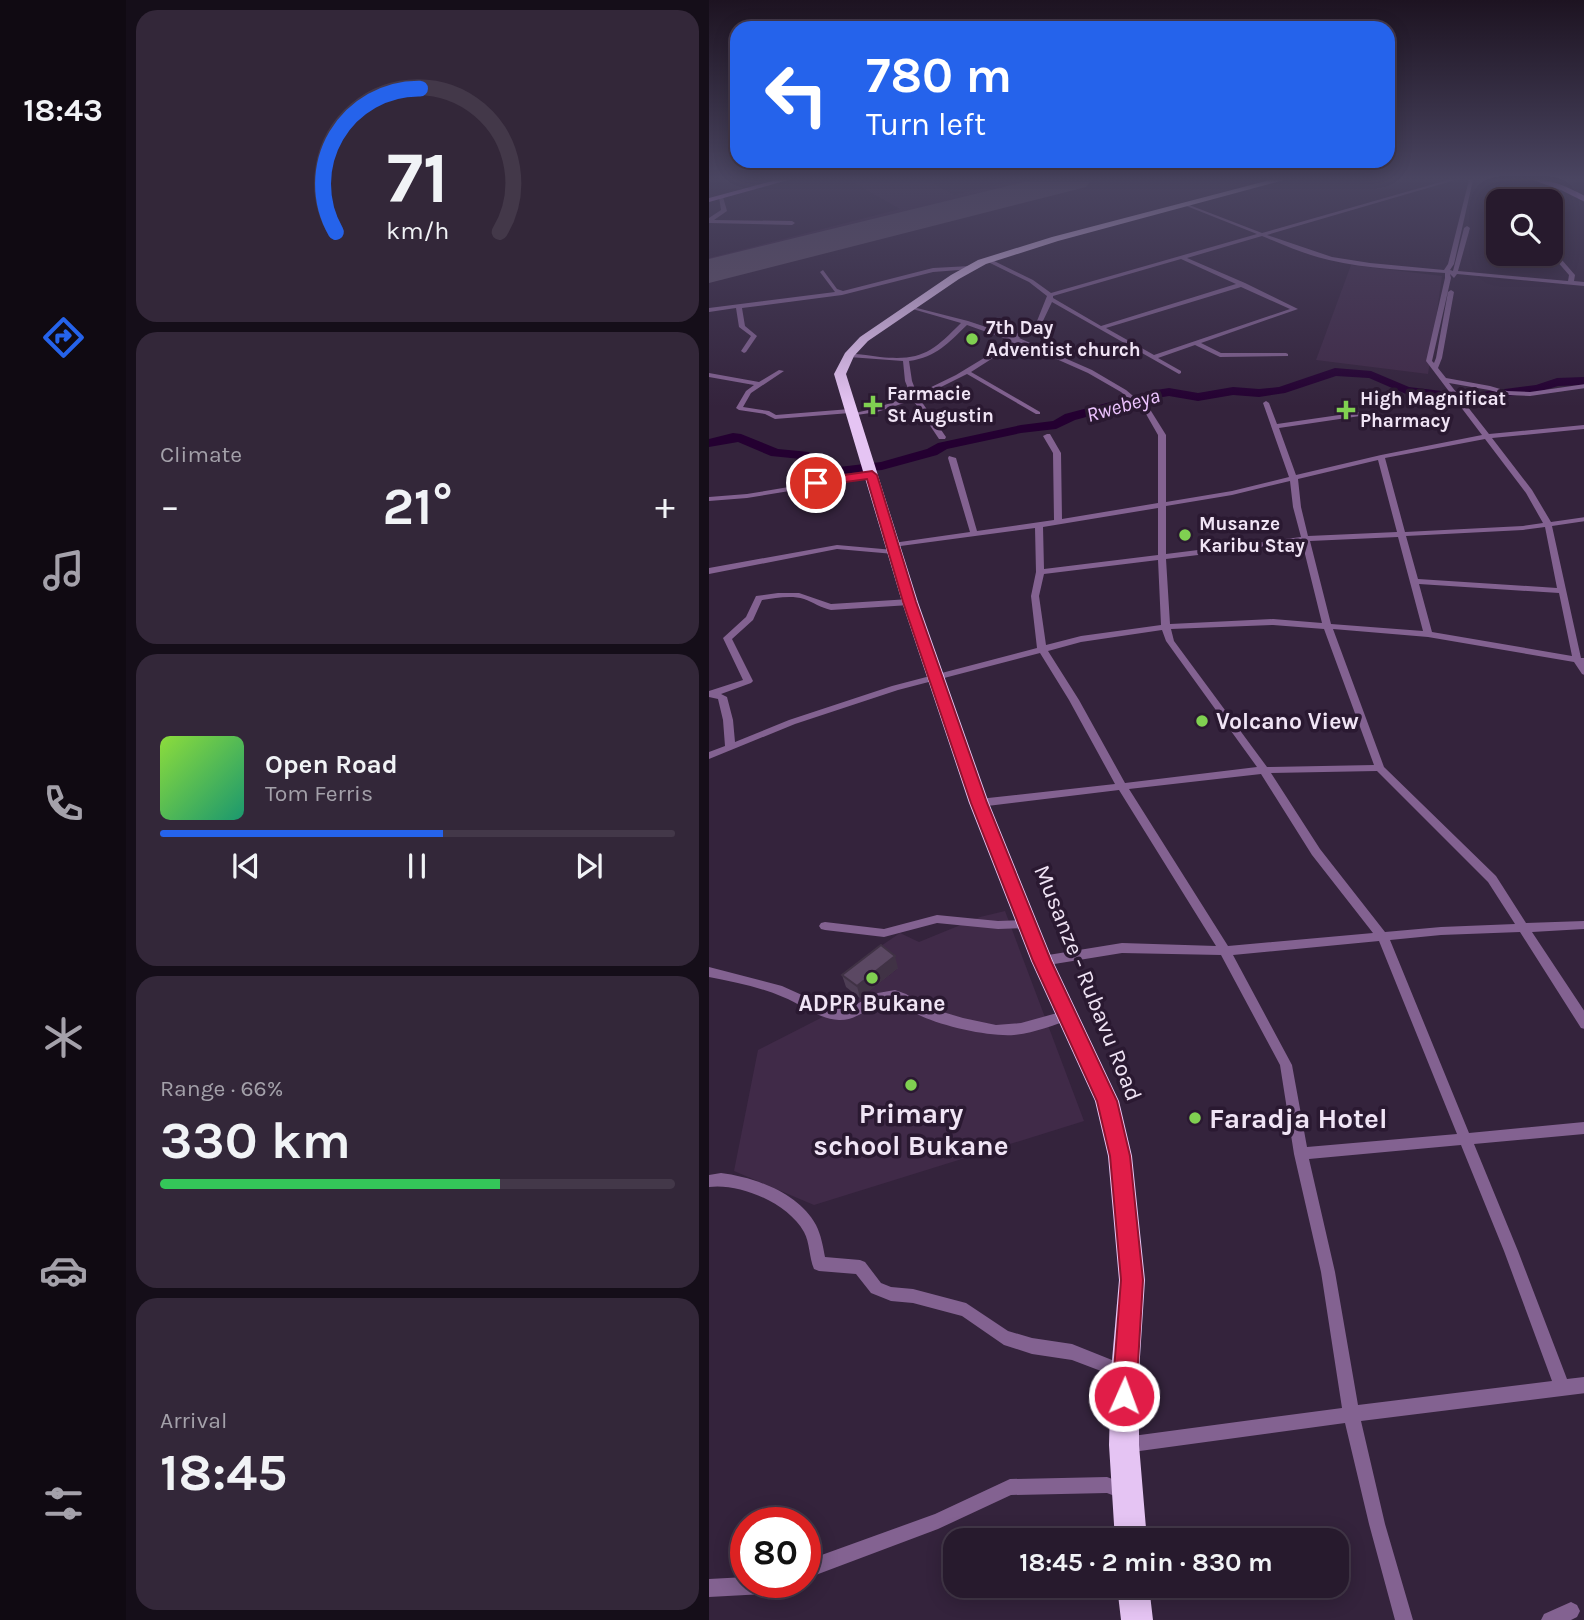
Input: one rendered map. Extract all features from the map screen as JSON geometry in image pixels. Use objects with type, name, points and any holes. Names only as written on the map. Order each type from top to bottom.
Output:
[{"type":"highway","points":[[849,355],[864,339],[970,268],[1004,256]]},
{"type":"highway","name":"Musanze - Rubavu Road","points":[[849,355],[840,374],[851,413],[910,602],[979,803],[1042,961],[1107,1101],[1120,1156],[1132,1280],[1125,1372],[1124,1445],[1130,1528]]},
{"type":"highway","points":[[1134,1598],[1137,1620]]},
{"type":"street","points":[[1050,297],[1191,256]]},
{"type":"street","points":[[1320,256],[1451,272],[1584,284]]},
{"type":"street","points":[[1451,272],[1455,256]]},
{"type":"street","points":[[1456,256],[1429,358],[1485,437],[1529,492],[1548,524],[1555,546],[1561,590],[1584,672]]},
{"type":"street","points":[[1154,356],[1295,311],[1293,306],[1183,258]]},
{"type":"street","points":[[988,260],[1031,281],[1050,297],[1179,372]]},
{"type":"street","points":[[1563,265],[1572,275],[1571,283]]},
{"type":"street","points":[[709,310],[842,293],[933,270],[970,268]]},
{"type":"street","points":[[823,272],[835,290],[842,293]]},
{"type":"street","points":[[1103,327],[1243,284]]},
{"type":"street","points":[[781,371],[748,392],[739,408],[767,412],[775,417],[851,413],[892,406],[969,373],[1040,322],[1050,297]]},
{"type":"street","points":[[739,307],[742,327],[754,336],[744,351]]},
{"type":"street","points":[[911,307],[966,322],[1080,366],[1130,394],[1147,408],[1159,425],[1162,435],[1162,557],[1166,627],[1170,641],[1264,770],[1316,852],[1383,937],[1511,1251],[1562,1388]]},
{"type":"street","points":[[849,355],[906,359],[932,353],[966,322]]},
{"type":"street","points":[[1196,343],[1219,355],[1286,355]]},
{"type":"street","points":[[906,359],[906,377],[914,396],[942,437]]},
{"type":"street","points":[[969,373],[1037,413]]},
{"type":"street","points":[[709,375],[759,384]]},
{"type":"street","points":[[1444,380],[1507,393],[1530,394],[1584,386]]},
{"type":"street","points":[[1266,403],[1293,479],[1296,507],[1327,626],[1380,768],[1492,879],[1584,1024]]},
{"type":"street","points":[[1274,426],[1360,414]]},
{"type":"street","points":[[709,571],[837,547],[893,548],[1162,505],[1485,437],[1584,427]]},
{"type":"street","points":[[1047,436],[1057,453],[1058,522]]},
{"type":"street","points":[[1381,457],[1428,634]]},
{"type":"street","points":[[952,458],[974,533]]},
{"type":"street","points":[[709,499],[747,496],[869,467]]},
{"type":"street","points":[[1040,572],[1305,539],[1503,529],[1584,519]]},
{"type":"street","points":[[1039,525],[1040,572],[1035,596],[1042,649],[1074,700],[1122,788],[1225,951],[1286,1065],[1301,1154],[1328,1272],[1351,1414],[1377,1524],[1404,1620]]},
{"type":"street","points":[[1414,581],[1561,590]]},
{"type":"street","points":[[711,694],[748,681],[727,638],[750,618],[759,598],[774,595],[804,597],[821,606],[831,607],[910,602]]},
{"type":"street","points":[[709,755],[859,699],[1081,639],[1166,627],[1273,622],[1428,634],[1581,661]]},
{"type":"street","points":[[711,694],[722,697],[728,720],[730,746]]},
{"type":"street","points":[[979,803],[1264,770],[1380,768]]},
{"type":"street","points":[[825,926],[884,933],[937,919],[998,925],[1028,924]]},
{"type":"street","points":[[1042,961],[1122,948],[1225,951],[1520,927],[1584,925]]},
{"type":"street","points":[[709,972],[755,982],[790,995],[818,1011],[844,1015],[888,994],[898,995],[913,1008],[942,1018],[992,1029],[1007,1030],[1037,1025],[1068,1015]]},
{"type":"street","points":[[1301,1154],[1584,1128]]},
{"type":"street","points":[[709,1181],[741,1181],[797,1213],[810,1228],[819,1264],[860,1267],[876,1288],[891,1294],[913,1296],[966,1310],[1004,1336],[1032,1346],[1072,1352],[1125,1372]]},
{"type":"street","points":[[1124,1445],[1584,1385]]},
{"type":"street","points":[[821,1564],[938,1521],[1010,1487],[1107,1485],[1129,1493]]},
{"type":"street","points":[[709,1588],[730,1587]]},
{"type":"street","points":[[1550,1620],[1571,1611]]},
{"type":"shaded area","points":[[718,256],[806,256],[709,281],[709,258]]},
{"type":"shaded area","points":[[1351,265],[1442,276],[1428,374],[1316,360]]},
{"type":"shaded area","name":"Primary school Bukane","points":[[1005,911],[1084,1121],[814,1205],[734,1171],[758,1050],[860,998],[897,969],[878,948],[900,933],[919,942],[980,917]]},
{"type":"building","points":[[881,945],[895,956],[857,986],[842,975]]},
{"type":"waterway","name":"Rwebeya","points":[[709,443],[733,437],[741,438],[776,453],[804,455],[830,471],[839,471],[882,466],[932,452],[943,446],[1021,429],[1056,425],[1070,417],[1169,392],[1198,397],[1233,391],[1259,393],[1281,390],[1335,372],[1371,375],[1406,390],[1466,398],[1538,388],[1557,382],[1585,381]]},
{"type":"runway","points":[[709,271],[771,256]]},
{"type":"place","name":"7th Day Adventist church","points":[[972,339]]},
{"type":"place","name":"Farmacie St Augustin","points":[[873,405]]},
{"type":"place","name":"High Magnificat Pharmacy","points":[[1346,410]]},
{"type":"place","name":"Musanze Karibu Stay","points":[[1185,535]]},
{"type":"place","name":"Volcano View","points":[[1202,721]]},
{"type":"place","name":"ADPR Bukane","points":[[872,978]]},
{"type":"place","name":"Primary school Bukane","points":[[911,1085]]},
{"type":"place","name":"Faradja Hotel","points":[[1195,1118]]},
{"type":"route","points":[[816,483],[872,475],[910,602],[979,803],[1042,961],[1107,1101],[1120,1156],[1132,1280],[1124,1396]]}]
